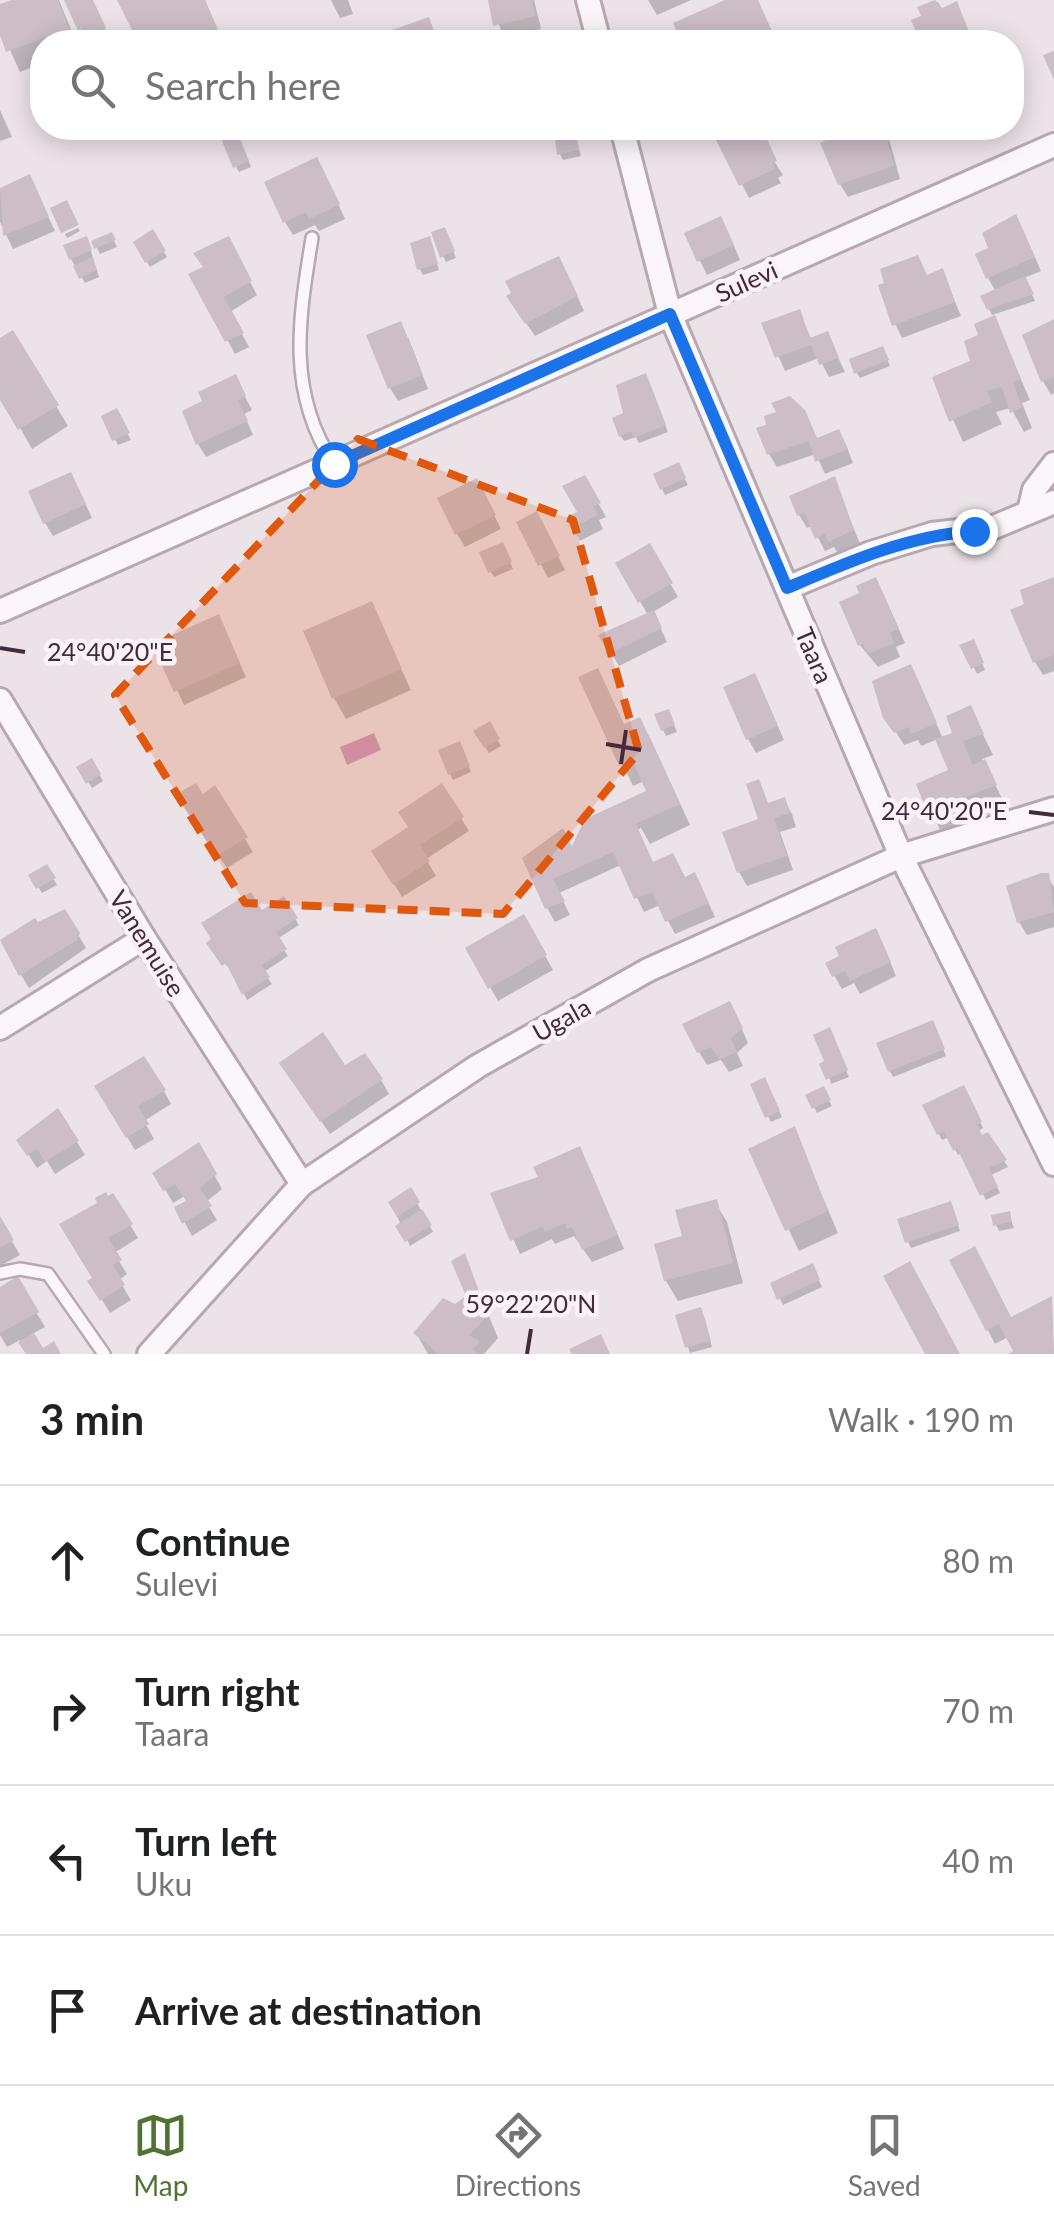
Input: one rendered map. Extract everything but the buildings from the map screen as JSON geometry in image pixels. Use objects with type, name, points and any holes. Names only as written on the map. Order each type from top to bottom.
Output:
[{"type":"street","points":[[588,0],[597,30]]},
{"type":"street","name":"Taara","points":[[625,140],[670,314],[901,856],[1054,1164]]},
{"type":"street","name":"Sulevi","points":[[0,611],[1054,145]]},
{"type":"street","points":[[1028,511],[1034,490],[1054,464]]},
{"type":"street","points":[[787,588],[871,552],[932,534],[994,527],[1054,502]]},
{"type":"street","name":"Vanemuise","points":[[0,700],[144,938],[302,1184]]},
{"type":"street","name":"Ugala","points":[[149,1354],[302,1184],[478,1066],[648,970],[901,856],[1054,810]]},
{"type":"street","points":[[0,1028],[144,938]]},
{"type":"lane","points":[[312,238],[297,352],[312,428],[334,464]]},
{"type":"lane","points":[[0,1273],[20,1268],[48,1274],[104,1354]]},
{"type":"highlighted area","points":[[358,439],[573,520],[639,752],[503,914],[245,903],[115,695]]},
{"type":"shaded area","points":[[374,733],[381,750],[347,765],[340,747]]},
{"type":"route","points":[[334,464],[670,314],[787,588],[871,552],[932,534],[974,531]]}]
